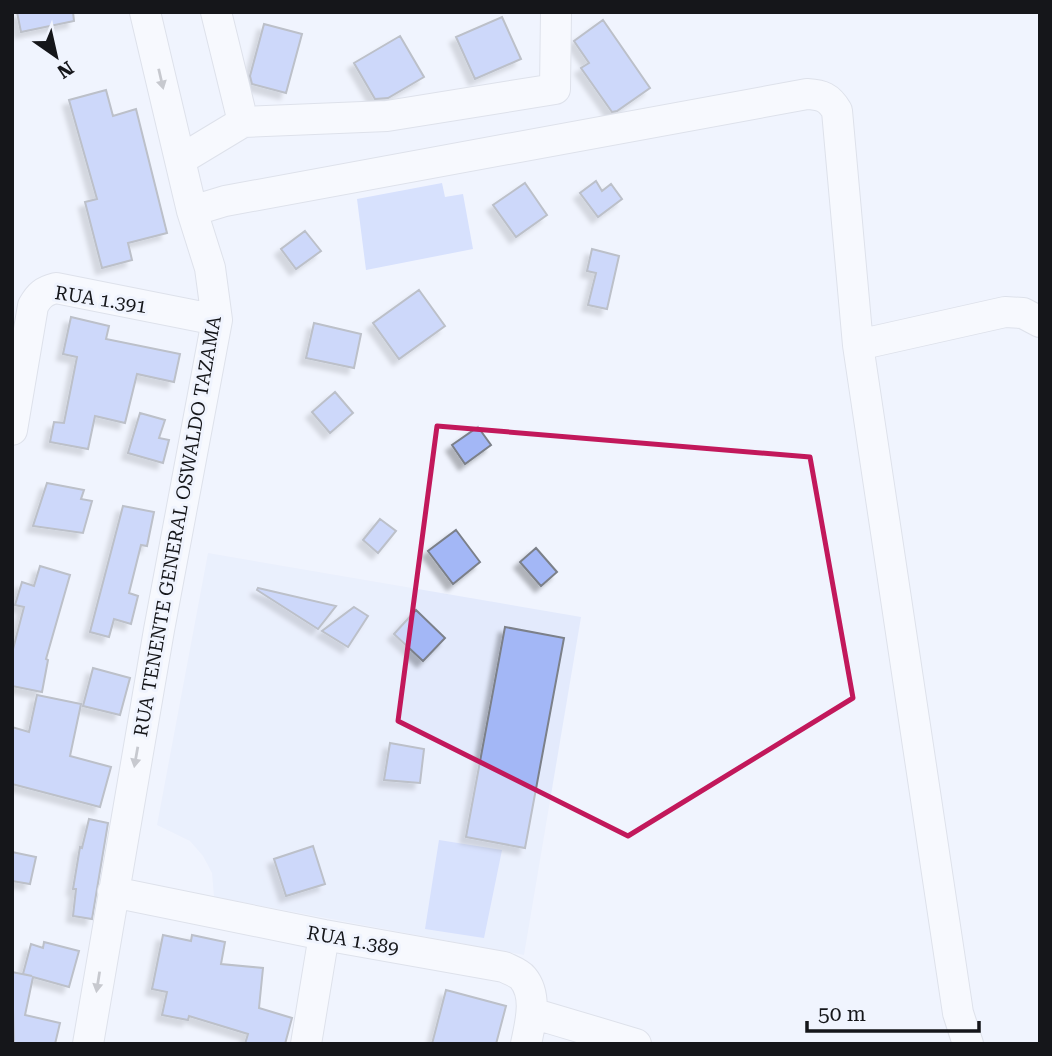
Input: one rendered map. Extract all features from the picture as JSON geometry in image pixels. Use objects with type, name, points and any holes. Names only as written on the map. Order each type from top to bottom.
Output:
[{"type":"street","name":"RUA TENENTE GENERAL OSWALDO TAZAMA","points":[[88,1044],[159,629],[217,320],[210,268],[191,211],[145,12]]},
{"type":"street","points":[[216,12],[243,122]]},
{"type":"street","points":[[180,160],[243,122],[387,116],[555,89],[556,12]]},
{"type":"street","points":[[191,211],[225,201],[807,94],[821,95],[831,101],[837,111],[858,345],[958,1013],[968,1044]]},
{"type":"street","name":"RUA 1.391","points":[[12,430],[33,306],[46,290],[56,288],[217,320]]},
{"type":"street","points":[[858,345],[1005,312],[1023,313],[1040,322]]},
{"type":"street","name":"RUA 1.389","points":[[113,892],[324,935],[504,967],[522,976],[529,989],[532,1013],[526,1044]]},
{"type":"street","points":[[306,1044],[324,935]]},
{"type":"street","points":[[532,1013],[636,1044]]},
{"type":"highlighted area","points":[[437,426],[810,457],[853,698],[628,836],[398,721]]},
{"type":"shaded area","points":[[442,183],[445,197],[463,194],[473,249],[366,270],[357,199]]},
{"type":"shaded area","points":[[208,553],[581,617],[524,955],[214,897],[212,873],[203,856],[190,841],[157,825]]},
{"type":"shaded area","points":[[439,840],[502,850],[484,938],[425,929]]},
{"type":"building","points":[[17,12],[73,12],[74,21],[21,32]]},
{"type":"building","points":[[502,17],[521,59],[475,79],[456,37]]},
{"type":"building","points":[[603,20],[650,88],[612,112],[581,68],[589,63],[574,41]]},
{"type":"building","points":[[264,24],[302,34],[286,93],[252,84],[250,76]]},
{"type":"building","points":[[400,36],[424,77],[388,98],[375,99],[354,63]]},
{"type":"building","points":[[106,90],[113,116],[136,109],[167,233],[128,243],[132,260],[102,268],[85,202],[97,199],[69,100]]},
{"type":"building","points":[[596,181],[602,191],[611,184],[622,199],[598,217],[580,193]]},
{"type":"building","points":[[525,183],[547,215],[516,237],[493,205]]},
{"type":"building","points":[[305,231],[321,251],[296,269],[281,249]]},
{"type":"building","points":[[592,249],[619,256],[607,309],[588,305],[596,273],[587,271]]},
{"type":"building","points":[[419,290],[445,326],[399,359],[373,323]]},
{"type":"building","points":[[71,317],[109,326],[106,339],[180,354],[174,382],[137,374],[125,423],[95,416],[88,449],[50,442],[54,422],[64,423],[77,357],[63,354]]},
{"type":"building","points":[[314,323],[361,334],[354,368],[306,358]]},
{"type":"building","points":[[335,392],[353,413],[330,433],[312,412]]},
{"type":"building","points":[[140,413],[165,420],[159,438],[169,440],[163,463],[128,453]]},
{"type":"building","points":[[478,427],[491,445],[465,464],[452,445]]},
{"type":"building","points":[[47,483],[84,490],[81,499],[92,501],[83,533],[33,526]]},
{"type":"building","points":[[123,506],[154,512],[147,546],[141,545],[129,593],[138,596],[131,624],[114,619],[109,637],[90,632]]},
{"type":"building","points":[[380,519],[396,531],[378,553],[363,540]]},
{"type":"building","points":[[456,530],[480,562],[453,584],[428,551]]},
{"type":"building","points":[[536,548],[557,572],[541,586],[520,562]]},
{"type":"building","points":[[40,566],[70,575],[46,659],[48,660],[42,692],[12,686],[12,653],[24,607],[15,605],[22,582],[34,586]]},
{"type":"building","points":[[258,588],[336,606],[318,629],[257,590]]},
{"type":"building","points":[[354,607],[368,616],[348,647],[322,631]]},
{"type":"building","points":[[416,610],[445,638],[423,661],[394,634]]},
{"type":"building","points":[[505,627],[564,638],[525,848],[466,837]]},
{"type":"building","points":[[93,668],[130,678],[120,715],[83,706]]},
{"type":"building","points":[[37,695],[81,704],[70,756],[111,767],[100,807],[12,784],[12,727],[29,732]]},
{"type":"building","points":[[390,743],[424,749],[420,783],[384,780]]},
{"type":"building","points":[[89,819],[108,823],[92,919],[73,916],[76,889],[73,889],[80,847],[82,848]]},
{"type":"building","points":[[313,846],[325,884],[286,896],[274,859]]},
{"type":"building","points":[[12,852],[36,857],[30,884],[12,881]]},
{"type":"building","points":[[163,935],[191,941],[192,935],[225,942],[221,964],[263,968],[259,1008],[292,1018],[285,1044],[245,1044],[248,1034],[189,1016],[188,1020],[162,1015],[167,992],[152,989]]},
{"type":"building","points":[[44,942],[79,951],[69,987],[33,977],[25,1015],[60,1023],[55,1044],[14,1044],[12,972],[32,976],[23,974],[31,944],[43,948]]},
{"type":"building","points":[[446,990],[506,1006],[496,1044],[432,1044]]}]
